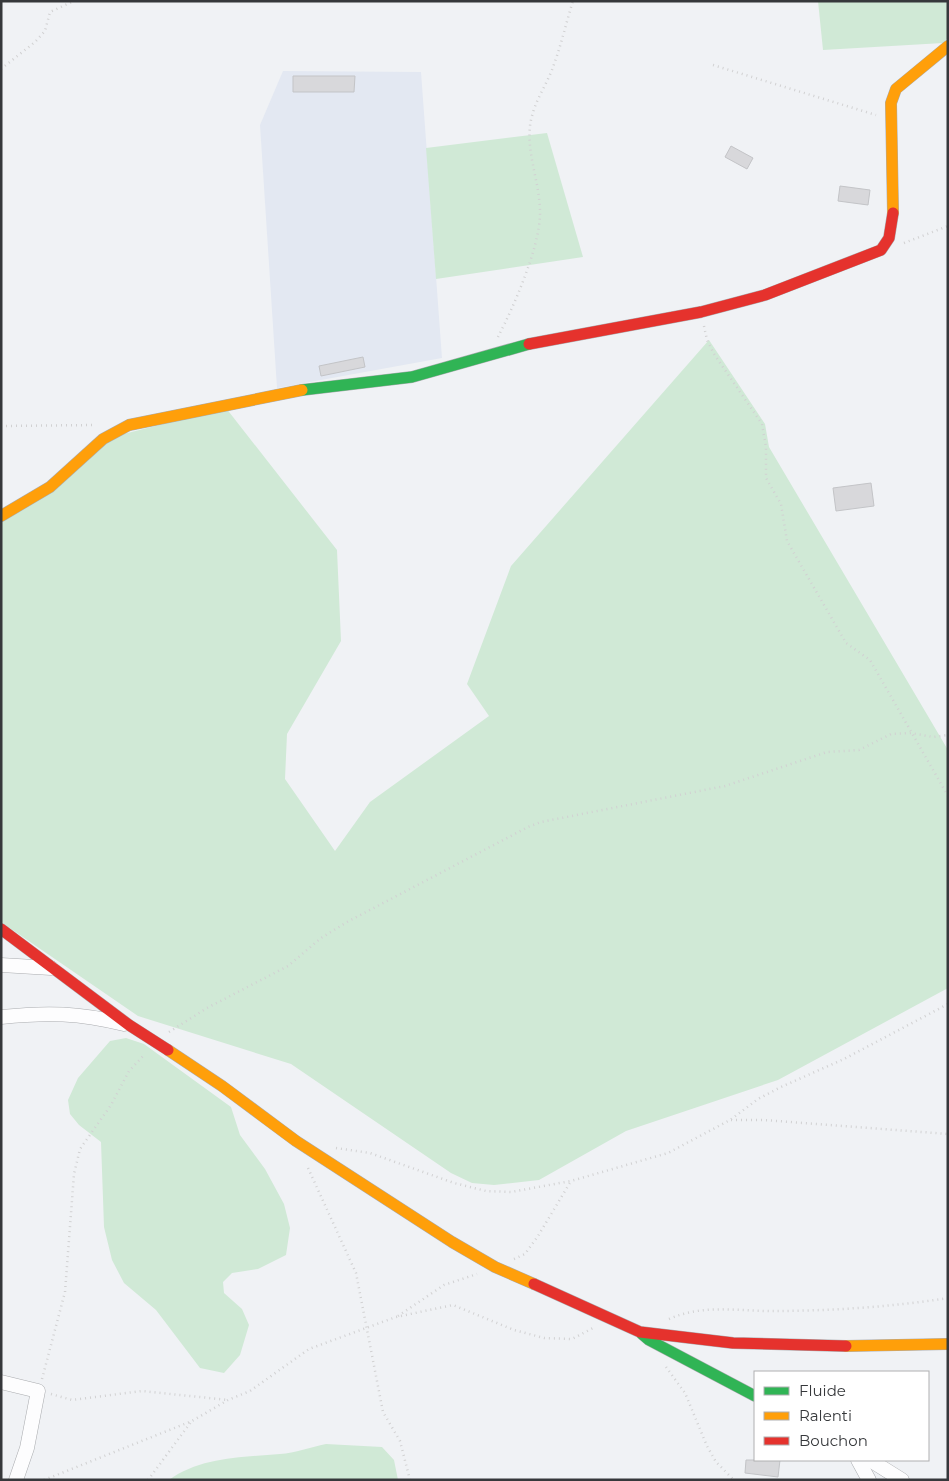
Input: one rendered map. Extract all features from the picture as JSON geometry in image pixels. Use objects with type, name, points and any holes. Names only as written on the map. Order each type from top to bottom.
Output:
[{"type":"street","points":[[1,516],[50,487],[103,439],[129,425],[286,392],[412,377],[542,340],[701,312],[766,295],[881,250],[889,238],[893,222],[891,103],[896,89],[948,46]]},
{"type":"street","points":[[1,929],[128,1025],[156,1041],[222,1086],[296,1142],[452,1242],[496,1267],[640,1332],[649,1340],[754,1395]]},
{"type":"street","points":[[1,965],[51,968]]},
{"type":"street","points":[[1,1017],[38,1013],[68,1013],[128,1025]]},
{"type":"street","points":[[640,1332],[733,1343],[848,1346],[948,1344]]},
{"type":"street","points":[[1,1382],[38,1391],[27,1448],[16,1480]]},
{"type":"street","points":[[859,1461],[869,1480]]},
{"type":"street","points":[[872,1461],[902,1480]]},
{"type":"path","points":[[1,69],[35,42],[45,31],[50,12],[74,1]]},
{"type":"path","points":[[488,356],[508,317],[536,240],[540,215],[539,195],[531,158],[531,117],[554,67],[573,1]]},
{"type":"path","points":[[713,65],[808,92],[892,120]]},
{"type":"path","points":[[881,250],[948,226]]},
{"type":"path","points":[[701,312],[706,340],[762,424],[765,433],[766,478],[781,504],[787,541],[846,643],[870,660],[948,796]]},
{"type":"path","points":[[1,426],[100,425]]},
{"type":"path","points":[[228,1400],[142,1391],[72,1400],[38,1391],[65,1292],[74,1174],[80,1149],[111,1106],[130,1071],[156,1041],[206,1008],[288,966],[321,938],[347,922],[528,827],[541,822],[725,786],[827,752],[859,750],[891,734],[911,733],[933,737],[948,735]]},
{"type":"path","points":[[333,1147],[370,1153],[454,1183],[486,1191],[511,1192],[571,1181],[668,1153],[730,1120],[758,1099],[780,1086],[844,1059],[948,1004]]},
{"type":"path","points":[[730,1120],[764,1120],[948,1134]]},
{"type":"path","points":[[308,1166],[356,1273],[383,1412],[400,1440],[410,1480]]},
{"type":"path","points":[[666,1320],[684,1313],[709,1308],[772,1311],[914,1304],[948,1298]]},
{"type":"path","points":[[44,1480],[192,1421],[228,1400],[250,1391],[309,1349],[396,1317],[452,1305],[514,1330],[544,1338],[572,1339],[612,1319]]},
{"type":"path","points":[[664,1364],[685,1393],[707,1446],[716,1462],[734,1480]]},
{"type":"path","points":[[148,1480],[192,1421]]},
{"type":"shaded area","points":[[283,71],[421,72],[442,358],[277,388],[260,125]]},
{"type":"green space","points":[[818,1],[948,1],[948,38],[943,43],[823,50]]},
{"type":"green space","points":[[547,133],[583,257],[436,279],[426,148]]},
{"type":"green space","points":[[709,340],[765,424],[769,447],[948,750],[948,988],[778,1080],[626,1131],[539,1180],[494,1185],[472,1183],[451,1173],[291,1064],[138,1016],[1,922],[1,519],[104,439],[226,408],[337,550],[341,641],[287,734],[285,779],[335,851],[370,802],[489,716],[467,684],[511,566]]},
{"type":"green space","points":[[126,1038],[144,1044],[231,1107],[240,1135],[265,1169],[284,1204],[290,1228],[286,1255],[258,1269],[232,1273],[223,1282],[224,1293],[242,1309],[249,1325],[240,1355],[224,1373],[200,1368],[156,1310],[124,1283],[112,1260],[104,1227],[101,1142],[79,1125],[70,1114],[68,1100],[78,1078],[110,1041]]},
{"type":"green space","points":[[326,1444],[382,1447],[394,1460],[398,1480],[169,1480],[181,1472],[208,1462],[237,1457],[286,1453]]},
{"type":"building","points":[[293,76],[355,76],[354,92],[293,92]]},
{"type":"building","points":[[731,146],[753,158],[747,169],[725,157]]},
{"type":"building","points":[[840,186],[870,190],[868,205],[838,201]]},
{"type":"building","points":[[363,357],[365,367],[321,376],[319,366]]},
{"type":"building","points":[[871,483],[874,506],[836,511],[833,488]]},
{"type":"building","points":[[746,1460],[780,1461],[778,1477],[745,1473]]},
{"type":"traffic: fast","points":[[302,390],[412,377],[529,344]]},
{"type":"traffic: fast","points":[[642,1334],[649,1340],[754,1395]]},
{"type":"traffic: slow","points":[[893,213],[891,103],[896,89],[948,46]]},
{"type":"traffic: slow","points":[[1,516],[50,487],[103,439],[129,425],[302,390]]},
{"type":"traffic: slow","points":[[168,1050],[222,1086],[296,1141],[452,1242],[495,1267],[534,1284]]},
{"type":"traffic: slow","points":[[846,1346],[948,1344]]},
{"type":"traffic: jam","points":[[529,344],[701,312],[765,295],[881,250],[889,238],[893,213]]},
{"type":"traffic: jam","points":[[1,929],[129,1025],[168,1050]]},
{"type":"traffic: jam","points":[[534,1284],[640,1332],[733,1343],[846,1346]]}]
